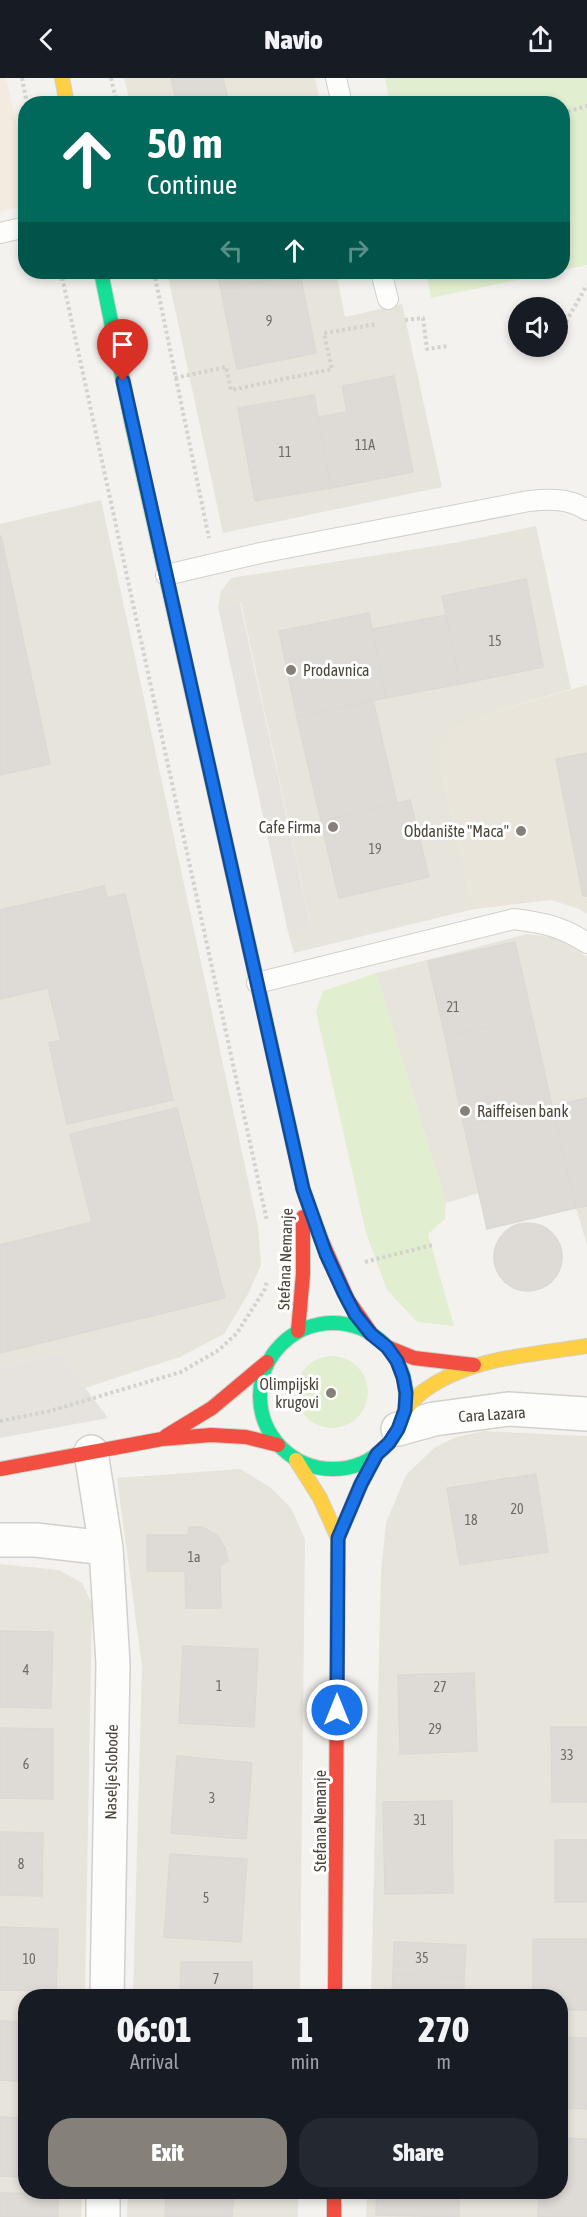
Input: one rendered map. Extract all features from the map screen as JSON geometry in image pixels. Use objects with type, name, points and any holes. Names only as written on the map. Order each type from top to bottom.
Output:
[{"type":"main road","points":[[62,78],[65,96]]},
{"type":"main road","name":"Stefana Nemanje","points":[[102,279],[132,425],[303,1189],[326,1254],[344,1293],[355,1314],[371,1334]]},
{"type":"main road","name":"Stefana Nemanje","points":[[297,1331],[302,1305],[304,1261],[303,1189]]},
{"type":"main road","points":[[401,1420],[406,1393],[397,1361],[387,1347],[371,1334],[354,1326],[334,1323],[315,1324],[297,1331],[279,1344],[267,1362],[260,1383],[260,1405],[266,1427],[278,1445],[296,1460],[316,1467],[338,1469],[359,1465],[377,1454],[389,1443],[401,1420],[420,1394],[437,1383],[479,1365],[587,1346]]},
{"type":"main road","points":[[387,1347],[414,1358],[479,1365]]},
{"type":"main road","points":[[162,1439],[212,1408],[267,1362]]},
{"type":"main road","points":[[0,1469],[162,1439],[211,1435],[246,1437],[278,1445]]},
{"type":"main road","name":"Stefana Nemanje","points":[[338,1538],[361,1484],[377,1454]]},
{"type":"main road","name":"Stefana Nemanje","points":[[296,1460],[313,1483],[327,1508],[338,1538],[335,1989]]},
{"type":"main road","points":[[333,2217],[334,2199]]},
{"type":"street","name":"Cara Lazara","points":[[401,1420],[434,1419],[508,1409],[587,1414]]},
{"type":"street","name":"Naselje Slobode","points":[[91,1452],[106,1548],[113,1664],[107,1989]]},
{"type":"street","points":[[0,1540],[36,1540],[106,1548]]},
{"type":"street","points":[[103,2199],[103,2217]]},
{"type":"lane","points":[[336,78],[340,96]]},
{"type":"lane","points":[[0,233],[18,229]]},
{"type":"lane","points":[[383,279],[388,299]]},
{"type":"lane","points":[[166,575],[529,501],[556,499],[578,504],[587,510]]},
{"type":"lane","points":[[257,983],[513,919],[550,924],[569,931],[587,943]]},
{"type":"path","points":[[22,78],[25,96]]},
{"type":"path","points":[[111,78],[115,96]]},
{"type":"path","points":[[570,111],[587,106]]},
{"type":"path","points":[[63,279],[268,1230]]},
{"type":"path","points":[[155,279],[214,564]]},
{"type":"path","points":[[568,318],[587,285]]},
{"type":"path","points":[[403,320],[423,318],[427,349],[448,346]]},
{"type":"path","points":[[175,378],[226,367],[231,390],[332,369],[324,333],[381,324]]},
{"type":"path","points":[[359,1264],[432,1245]]},
{"type":"path","points":[[0,1421],[50,1411],[181,1372],[219,1350],[237,1333],[265,1289],[267,1280]]},
{"type":"shaded area","points":[[0,78],[6,78],[18,131],[18,208],[0,212]]},
{"type":"shaded area","points":[[124,78],[315,78],[319,96],[128,96]]},
{"type":"shaded area","points":[[169,279],[337,279],[345,317],[402,304],[442,487],[223,533]]},
{"type":"shaded area","points":[[101,500],[258,1226],[261,1265],[248,1294],[224,1334],[180,1357],[85,1388],[59,1353],[0,1368],[0,524]]},
{"type":"shaded area","points":[[536,526],[571,689],[493,712],[439,761],[474,909],[294,953],[288,932],[311,926],[241,603],[218,607],[221,591],[231,578],[454,543]]},
{"type":"shaded area","points":[[240,603],[311,927],[288,932],[218,607]]},
{"type":"shaded area","name":"Obdanište \"Maca\"","points":[[587,685],[587,914],[551,900],[474,909],[439,761],[443,743],[453,727],[493,712]]},
{"type":"shaded area","points":[[527,934],[559,938],[587,957],[587,1245],[576,1208],[487,1229],[479,1193],[446,1203],[376,973]]},
{"type":"shaded area","points":[[59,1353],[108,1418],[0,1438],[0,1368]]},
{"type":"shaded area","points":[[484,1431],[587,1436],[587,2217],[366,2217],[367,2199],[568,2199],[568,1989],[371,1989],[381,1571],[386,1523],[406,1475],[434,1448],[456,1437]]},
{"type":"shaded area","points":[[240,1469],[270,1487],[291,1508],[305,1539],[300,1989],[133,1989],[142,1666],[117,1478]]},
{"type":"shaded area","points":[[0,1564],[59,1570],[82,1583],[92,1604],[85,1989],[18,1989],[18,2199],[82,2199],[81,2217],[0,2217]]},
{"type":"shaded area","points":[[128,2199],[298,2199],[298,2217],[127,2217]]},
{"type":"green space","points":[[385,78],[587,78],[587,265],[570,269],[570,96],[389,96]]},
{"type":"green space","points":[[427,279],[522,279],[431,298]]},
{"type":"green space","points":[[376,973],[446,1203],[445,1219],[428,1234],[454,1326],[417,1322],[387,1290],[366,1233],[316,1011],[323,991]]},
{"type":"green space","points":[[332,1356],[352,1362],[362,1372],[368,1392],[362,1412],[352,1422],[332,1428],[312,1422],[302,1412],[296,1392],[302,1372],[312,1362]]},
{"type":"building","points":[[171,78],[223,78],[227,96],[175,96]]},
{"type":"building","points":[[219,279],[275,279],[221,290]]},
{"type":"building","points":[[275,279],[301,279],[316,353],[237,369],[221,290]]},
{"type":"building","points":[[394,376],[413,472],[331,488],[318,417],[347,412],[342,386]]},
{"type":"building","points":[[314,395],[331,488],[255,501],[238,408]]},
{"type":"building","points":[[0,537],[50,764],[0,775]]},
{"type":"building","points":[[526,579],[543,667],[460,684],[442,596]]},
{"type":"building","points":[[369,613],[386,698],[297,717],[279,631]]},
{"type":"building","points":[[446,615],[460,684],[386,698],[372,629]]},
{"type":"building","points":[[373,700],[397,803],[321,821],[297,717]]},
{"type":"building","points":[[587,753],[587,896],[583,896],[556,759]]},
{"type":"building","points":[[410,800],[429,877],[339,898],[321,821]]},
{"type":"building","points":[[104,886],[107,898],[125,894],[173,1100],[67,1124],[49,1043],[61,1040],[48,988],[0,999],[0,910]]},
{"type":"building","points":[[515,942],[532,1017],[445,1036],[428,961]]},
{"type":"building","points":[[532,1017],[552,1106],[464,1126],[445,1036]]},
{"type":"building","points":[[587,1098],[587,1206],[576,1208],[552,1106]]},
{"type":"building","points":[[552,1106],[576,1208],[487,1229],[464,1126]]},
{"type":"building","points":[[177,1108],[225,1298],[0,1353],[0,1245],[92,1222],[70,1134]]},
{"type":"building","points":[[528,1223],[541,1226],[552,1233],[559,1244],[562,1257],[559,1270],[552,1281],[541,1288],[528,1291],[515,1288],[504,1281],[497,1270],[494,1257],[497,1244],[504,1233],[515,1226]]},
{"type":"building","points":[[536,1474],[548,1552],[460,1565],[447,1488]]},
{"type":"building","points":[[189,1527],[202,1527],[217,1535],[225,1548],[228,1561],[220,1565],[221,1608],[186,1608],[185,1571],[147,1571],[147,1535],[188,1535]]},
{"type":"building","points":[[0,1631],[53,1632],[51,1708],[0,1707]]},
{"type":"building","points":[[183,1646],[258,1649],[254,1727],[179,1723]]},
{"type":"building","points":[[474,1673],[477,1751],[400,1754],[398,1675]]},
{"type":"building","points":[[551,1727],[587,1727],[587,1802],[552,1802]]},
{"type":"building","points":[[0,1728],[53,1729],[53,1799],[0,1798]]},
{"type":"building","points":[[177,1756],[252,1763],[246,1839],[171,1833]]},
{"type":"building","points":[[452,1801],[453,1893],[385,1894],[383,1802]]},
{"type":"building","points":[[0,1832],[43,1833],[42,1896],[0,1895]]},
{"type":"building","points":[[555,1840],[587,1840],[587,1902],[555,1902]]},
{"type":"building","points":[[170,1854],[247,1859],[241,1942],[164,1937]]},
{"type":"building","points":[[0,1927],[58,1929],[56,1989],[0,1990]]},
{"type":"building","points":[[533,1939],[587,1939],[587,2010],[568,2010],[568,1989],[533,1989]]},
{"type":"building","points":[[394,1942],[466,1945],[464,1977],[393,1975]]},
{"type":"building","points":[[181,1962],[252,1962],[252,1989],[180,1989]]},
{"type":"building","points":[[393,1975],[464,1977],[464,1989],[392,1989]]},
{"type":"building","points":[[0,2021],[18,2022],[18,2081],[0,2080]]},
{"type":"building","points":[[568,2037],[587,2038],[587,2109],[568,2108]]},
{"type":"building","points":[[0,2117],[18,2118],[18,2177],[0,2176]]},
{"type":"building","points":[[568,2138],[587,2139],[587,2217],[538,2217],[539,2199],[568,2199]]},
{"type":"building","points":[[0,2193],[18,2193],[18,2199],[58,2199],[58,2217],[0,2217]]},
{"type":"building","points":[[166,2199],[233,2199],[232,2217],[165,2217]]},
{"type":"building","points":[[377,2199],[459,2199],[459,2217],[376,2215]]},
{"type":"traffic: fast","points":[[102,279],[132,425],[179,634]]},
{"type":"traffic: fast","points":[[264,1013],[303,1189],[321,1239]]},
{"type":"traffic: fast","points":[[333,1323],[347,1324],[361,1329],[374,1335],[385,1344],[394,1355],[400,1368],[405,1382],[406,1396],[405,1410],[400,1424],[394,1437],[385,1448],[374,1457],[361,1463],[347,1468],[333,1469],[319,1468],[305,1463],[292,1457],[281,1448],[272,1437],[266,1424],[261,1410],[260,1396],[261,1382],[266,1368],[272,1355],[281,1344],[292,1335],[305,1329],[319,1324],[333,1323]]},
{"type":"traffic: slow","points":[[62,78],[65,96]]},
{"type":"traffic: slow","points":[[179,634],[264,1013]]},
{"type":"traffic: slow","points":[[405,1410],[421,1393],[459,1372],[501,1359],[587,1346]]},
{"type":"traffic: slow","points":[[337,1659],[338,1538],[361,1484],[377,1454]]},
{"type":"traffic: slow","points":[[296,1460],[320,1498],[338,1538]]},
{"type":"traffic: jam","points":[[298,1331],[303,1274],[303,1217]]},
{"type":"traffic: jam","points":[[321,1239],[348,1300],[371,1333]]},
{"type":"traffic: jam","points":[[387,1347],[414,1358],[474,1365]]},
{"type":"traffic: jam","points":[[166,1436],[212,1408],[267,1362]]},
{"type":"traffic: jam","points":[[0,1469],[162,1439],[211,1435],[246,1437],[278,1445]]},
{"type":"traffic: jam","points":[[335,1989],[337,1659]]},
{"type":"traffic: jam","points":[[334,2199],[334,2217]]},
{"type":"place","name":"Prodavnica","points":[[291,670]]},
{"type":"place","name":"Cafe Firma","points":[[333,827]]},
{"type":"place","name":"Obdanište \"Maca\"","points":[[521,831]]},
{"type":"place","name":"Raiffeisen bank","points":[[465,1111]]},
{"type":"place","name":"Olimpijski krugovi","points":[[331,1393]]},
{"type":"route","points":[[123,381],[303,1189],[326,1254],[344,1293],[355,1314],[371,1334],[387,1347],[397,1361],[406,1393],[405,1410],[398,1429],[389,1443],[377,1454],[361,1484],[338,1538],[337,1710]]}]
